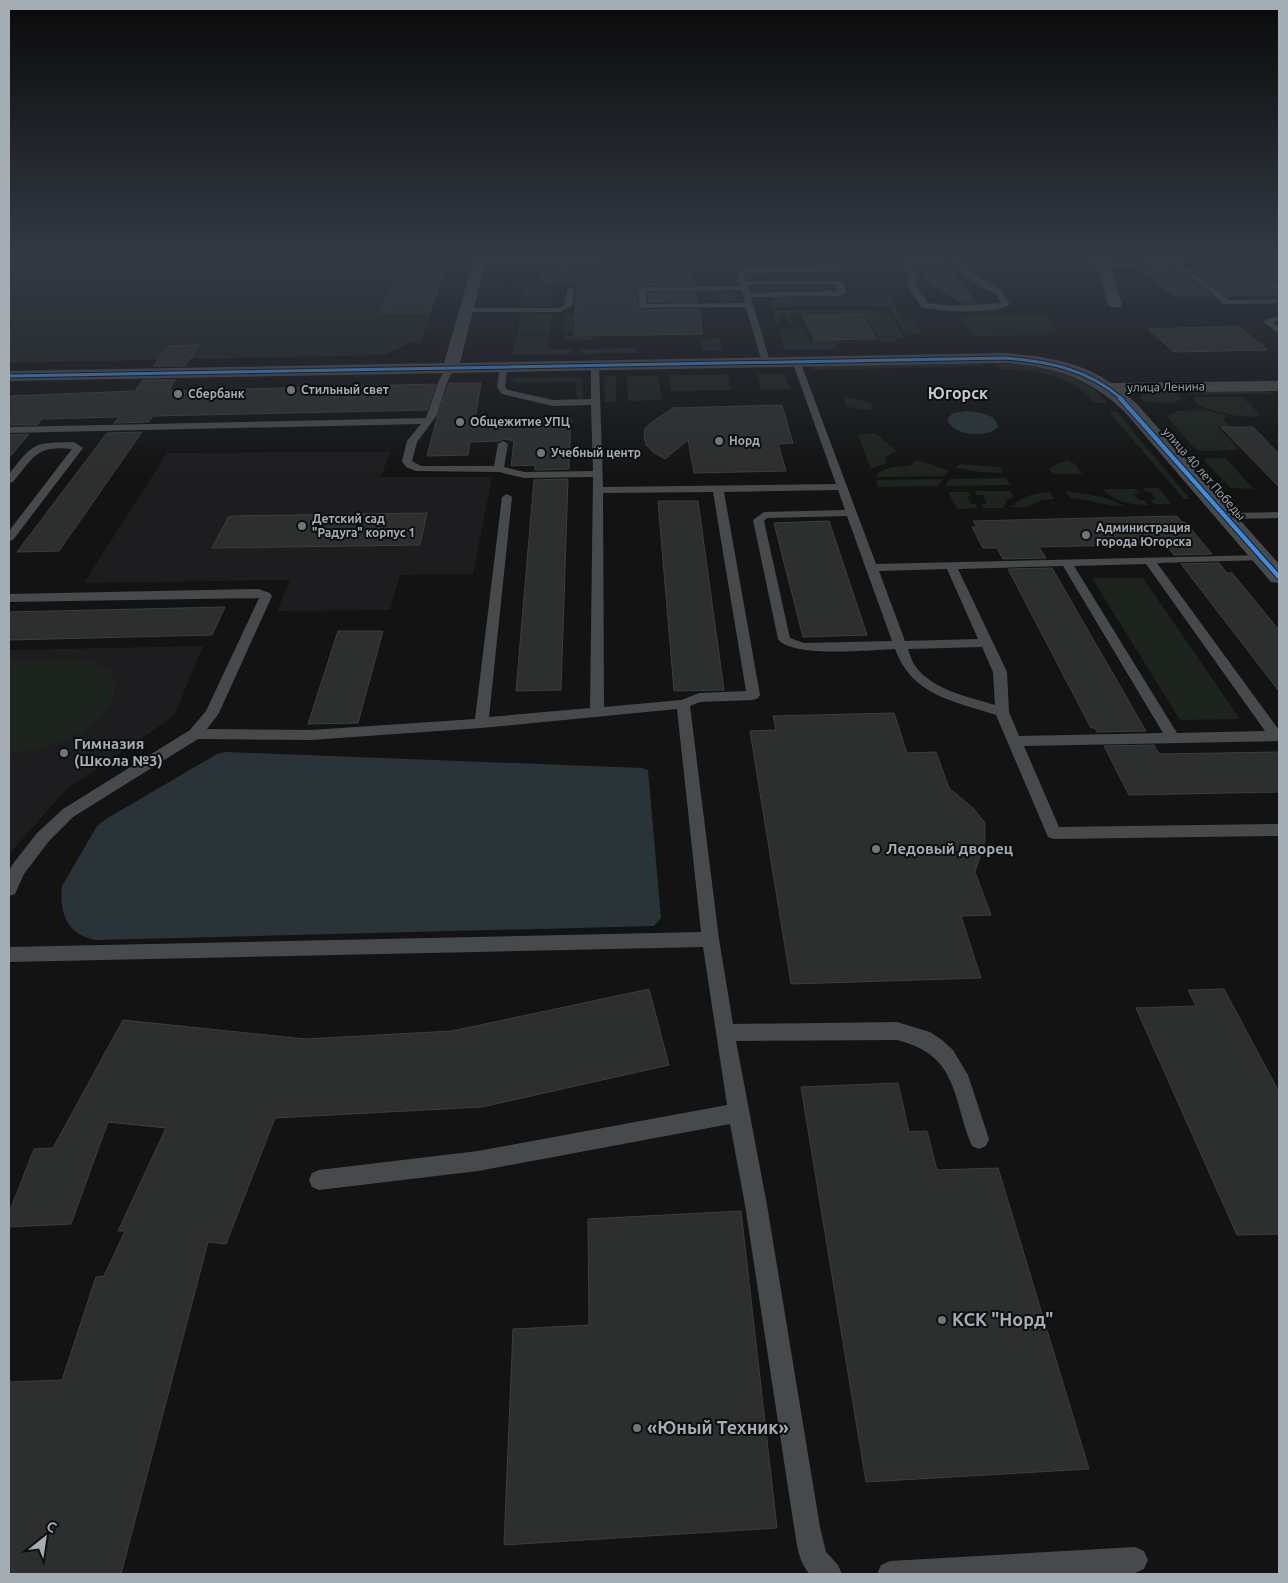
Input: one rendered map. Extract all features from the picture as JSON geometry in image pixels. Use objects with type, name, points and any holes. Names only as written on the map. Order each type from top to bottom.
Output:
[{"type":"street","points":[[451,367],[461,329]]},
{"type":"street","name":"улица Ленина","points":[[9,376],[1016,358],[1092,376],[1110,388],[1277,388]]},
{"type":"street","name":"улица 40 лет Победы","points":[[1110,388],[1130,406],[1279,577]]},
{"type":"lane","points":[[756,329],[766,362]]},
{"type":"lane","points":[[796,361],[910,669],[922,680],[940,690],[1002,712]]},
{"type":"lane","points":[[595,365],[598,474],[597,712]]},
{"type":"lane","points":[[504,366],[501,386],[506,392],[553,403],[596,402]]},
{"type":"lane","points":[[451,367],[444,374],[434,414],[412,441],[407,461],[410,465],[428,470],[499,469],[524,475],[598,474]]},
{"type":"lane","points":[[9,430],[429,421]]},
{"type":"lane","points":[[499,469],[503,444]]},
{"type":"lane","points":[[9,480],[35,448],[74,445],[78,448],[9,538]]},
{"type":"lane","points":[[598,490],[842,487]]},
{"type":"lane","points":[[196,734],[311,735],[481,723],[683,704],[699,698],[753,695],[718,488]]},
{"type":"lane","points":[[481,723],[507,498]]},
{"type":"lane","points":[[851,513],[769,514],[759,517],[758,520],[784,639],[788,643],[804,647],[987,643]]},
{"type":"lane","points":[[1226,516],[1279,515]]},
{"type":"lane","points":[[872,568],[1262,557]]},
{"type":"lane","points":[[1149,560],[1278,736]]},
{"type":"lane","points":[[1067,563],[1173,738]]},
{"type":"lane","points":[[951,566],[1000,672],[1002,712],[1054,833],[1279,830]]},
{"type":"lane","points":[[9,598],[258,592],[266,596],[212,713],[196,734],[68,813],[43,837],[18,870],[9,889]]},
{"type":"lane","points":[[683,704],[710,939],[738,1113],[756,1205],[807,1527],[814,1560],[829,1574]]},
{"type":"lane","points":[[1015,741],[1278,736]]},
{"type":"lane","points":[[9,955],[710,939]]},
{"type":"lane","points":[[725,1033],[897,1031],[923,1038],[945,1054],[960,1078],[979,1139]]},
{"type":"lane","points":[[319,1180],[478,1160],[738,1113]]},
{"type":"lane","points":[[890,1574],[1136,1560]]},
{"type":"shaded area","points":[[9,329],[426,329],[421,343],[410,343],[384,355],[9,363]]},
{"type":"shaded area","points":[[519,329],[550,329],[549,335],[518,335]]},
{"type":"shaded area","points":[[564,329],[573,329],[573,331],[567,331],[566,336],[599,337],[597,340],[564,340]]},
{"type":"shaded area","points":[[778,329],[805,329],[810,340],[839,340],[840,344],[836,345],[837,349],[784,350]]},
{"type":"shaded area","points":[[872,329],[899,329],[904,338],[894,339],[895,342],[879,342]]},
{"type":"shaded area","points":[[902,329],[920,329],[923,335],[906,335]]},
{"type":"shaded area","points":[[967,329],[1055,329],[1057,331],[1050,331],[1049,335],[971,336]]},
{"type":"shaded area","points":[[518,337],[549,337],[548,349],[572,349],[572,351],[569,354],[512,355],[515,339]]},
{"type":"shaded area","points":[[720,338],[722,351],[702,351],[700,341]]},
{"type":"shaded area","points":[[637,348],[637,353],[583,354],[579,351],[579,349]]},
{"type":"shaded area","points":[[981,364],[983,366],[811,370],[817,366]]},
{"type":"shaded area","points":[[997,364],[1043,368],[1057,372],[1085,383],[1108,403],[1094,403],[1085,393],[1064,380],[1039,373],[1000,369]]},
{"type":"shaded area","points":[[757,374],[784,374],[790,389],[761,389]]},
{"type":"shaded area","points":[[669,375],[728,375],[731,390],[671,391]]},
{"type":"shaded area","points":[[616,376],[616,402],[605,402],[604,377]]},
{"type":"shaded area","points":[[627,376],[659,376],[662,400],[628,401]]},
{"type":"shaded area","points":[[582,377],[583,399],[577,398],[575,382],[517,383],[510,380],[510,378]]},
{"type":"shaded area","points":[[1265,390],[1273,394],[1190,394],[1184,391]]},
{"type":"shaded area","points":[[1153,391],[1175,391],[1182,398],[1174,403],[1144,402],[1141,398],[1142,395]]},
{"type":"shaded area","points":[[843,396],[873,403],[870,410],[847,407]]},
{"type":"shaded area","points":[[1195,397],[1243,397],[1260,415],[1248,417],[1215,411],[1199,405],[1193,399]]},
{"type":"shaded area","points":[[1203,410],[1226,415],[1223,419],[1229,426],[1218,427],[1239,450],[1200,451],[1194,448],[1167,417],[1177,411]]},
{"type":"shaded area","points":[[967,411],[991,416],[998,427],[986,433],[970,434],[950,425],[947,419],[953,413]]},
{"type":"shaded area","points":[[1109,412],[1117,412],[1190,499],[1184,499]]},
{"type":"shaded area","points":[[875,433],[897,451],[885,457],[886,463],[871,469],[858,435]]},
{"type":"shaded area","name":"Детский сад \"Радуга\" корпус 1","points":[[390,452],[381,477],[492,477],[473,574],[400,575],[390,610],[277,611],[290,580],[84,583],[167,453]]},
{"type":"shaded area","points":[[1207,458],[1225,458],[1254,489],[1230,488],[1204,460]]},
{"type":"shaded area","points":[[916,460],[948,470],[945,476],[877,477],[877,473],[891,467],[910,466]]},
{"type":"shaded area","points":[[1067,460],[1075,464],[1082,474],[1053,474],[1049,468]]},
{"type":"shaded area","points":[[959,464],[1000,467],[1004,473],[956,468]]},
{"type":"shaded area","points":[[1006,478],[1010,485],[945,486],[950,479]]},
{"type":"shaded area","points":[[943,479],[938,486],[878,487],[876,480]]},
{"type":"shaded area","points":[[1143,488],[1159,488],[1171,504],[1154,504],[1151,500],[1156,499],[1151,492],[1146,492]]},
{"type":"shaded area","points":[[1103,489],[1135,489],[1139,493],[1134,494],[1139,500],[1145,500],[1148,505],[1118,500]]},
{"type":"shaded area","points":[[975,491],[1010,491],[1014,496],[1007,500],[1003,508],[983,508],[981,504],[987,504],[983,495],[977,495]]},
{"type":"shaded area","points":[[1065,491],[1102,497],[1125,506],[1070,498]]},
{"type":"shaded area","points":[[948,492],[969,492],[971,496],[967,496],[971,504],[976,504],[977,508],[957,509]]},
{"type":"shaded area","points":[[1050,492],[1054,499],[1042,500],[1026,507],[1011,507],[1029,496]]},
{"type":"shaded area","points":[[1092,578],[1143,578],[1240,719],[1180,720]]},
{"type":"shaded area","name":"Гимназия (Школа №3)","points":[[203,646],[174,716],[66,790],[9,854],[9,650]]},
{"type":"shaded area","points":[[69,660],[93,662],[109,671],[116,685],[111,704],[102,716],[79,734],[38,749],[9,753],[9,661]]},
{"type":"shaded area","points":[[226,752],[642,768],[648,770],[661,918],[654,926],[95,940],[78,933],[71,927],[64,913],[61,896],[62,886],[97,826],[217,754]]},
{"type":"building","points":[[574,329],[702,329],[703,334],[574,336]]},
{"type":"building","points":[[809,329],[871,329],[876,339],[814,340]]},
{"type":"building","points":[[1148,329],[1242,329],[1268,350],[1174,352]]},
{"type":"building","points":[[199,345],[185,366],[153,366],[169,346]]},
{"type":"building","points":[[143,380],[176,380],[168,391],[436,384],[427,410],[153,416],[149,422],[114,423],[119,417],[42,419],[37,425],[9,425],[9,396],[135,391]]},
{"type":"building","points":[[449,383],[481,383],[475,419],[571,418],[569,469],[535,470],[535,465],[511,466],[514,441],[504,439],[499,441],[470,442],[468,455],[427,456]]},
{"type":"building","name":"Норд","points":[[782,405],[793,443],[778,444],[786,471],[694,473],[688,440],[665,459],[646,445],[645,429],[673,408]]},
{"type":"building","points":[[1221,427],[1253,427],[1279,454],[1279,487]]},
{"type":"building","points":[[142,432],[59,551],[17,552],[107,433]]},
{"type":"building","points":[[29,434],[9,458],[9,435]]},
{"type":"building","points":[[568,479],[561,690],[516,691],[534,480]]},
{"type":"building","points":[[658,501],[698,501],[724,690],[674,691]]},
{"type":"building","points":[[427,513],[420,545],[212,548],[229,516]]},
{"type":"building","name":"Администрация города Югорска","points":[[1177,516],[1182,522],[1185,522],[1212,554],[1174,555],[1166,544],[1039,547],[1046,558],[1003,559],[997,548],[983,548],[972,527],[977,527],[973,521]]},
{"type":"building","points":[[829,521],[867,635],[803,637],[774,523]]},
{"type":"building","points":[[1219,563],[1227,573],[1232,573],[1279,630],[1279,691],[1181,564]]},
{"type":"building","points":[[1052,568],[1146,731],[1097,732],[1095,728],[1091,728],[1008,569]]},
{"type":"building","points":[[225,607],[212,635],[9,640],[9,612]]},
{"type":"building","points":[[338,631],[383,631],[358,723],[308,724]]},
{"type":"building","name":"Ледовый дворец","points":[[894,713],[907,753],[936,752],[949,788],[973,808],[985,823],[985,841],[975,872],[991,915],[961,916],[981,978],[791,984],[750,731],[776,730],[773,716]]},
{"type":"building","points":[[1154,745],[1159,754],[1279,752],[1279,792],[1129,795],[1104,746]]},
{"type":"building","points":[[649,989],[669,1065],[482,1107],[275,1118],[226,1244],[208,1242],[121,1574],[9,1574],[9,1382],[62,1380],[96,1277],[104,1276],[125,1231],[118,1231],[166,1128],[108,1122],[71,1224],[9,1227],[9,1213],[34,1149],[53,1148],[123,1020],[305,1039],[452,1031]]},
{"type":"building","points":[[1224,989],[1279,1092],[1279,1234],[1237,1235],[1136,1008],[1196,1006],[1188,990]]},
{"type":"building","name":"КСК \"Норд\"","points":[[898,1083],[909,1132],[927,1131],[937,1170],[998,1168],[1089,1469],[866,1482],[801,1087]]},
{"type":"building","name":"«Юный Техник»","points":[[741,1211],[777,1528],[504,1545],[513,1329],[589,1325],[588,1219]]},
{"type":"cycle path","points":[[9,376],[1023,359],[1057,365],[1072,370],[1102,384],[1116,394],[1130,407],[1279,577]]},
{"type":"place","name":"Стильный свет","points":[[291,390]]},
{"type":"place","name":"Сбербанк","points":[[178,394]]},
{"type":"place","name":"Общежитие УПЦ","points":[[460,422]]},
{"type":"place","name":"Норд","points":[[719,441]]},
{"type":"place","name":"Учебный центр","points":[[541,453]]},
{"type":"place","name":"Детский сад \"Радуга\" корпус 1","points":[[302,526]]},
{"type":"place","name":"Администрация города Югорска","points":[[1086,535]]},
{"type":"place","name":"Гимназия (Школа №3)","points":[[64,753]]},
{"type":"place","name":"Ледовый дворец","points":[[876,849]]},
{"type":"place","name":"КСК \"Норд\"","points":[[942,1320]]},
{"type":"place","name":"«Юный Техник»","points":[[637,1428]]},
{"type":"district","name":"Югорск","points":[[958,393]]}]
